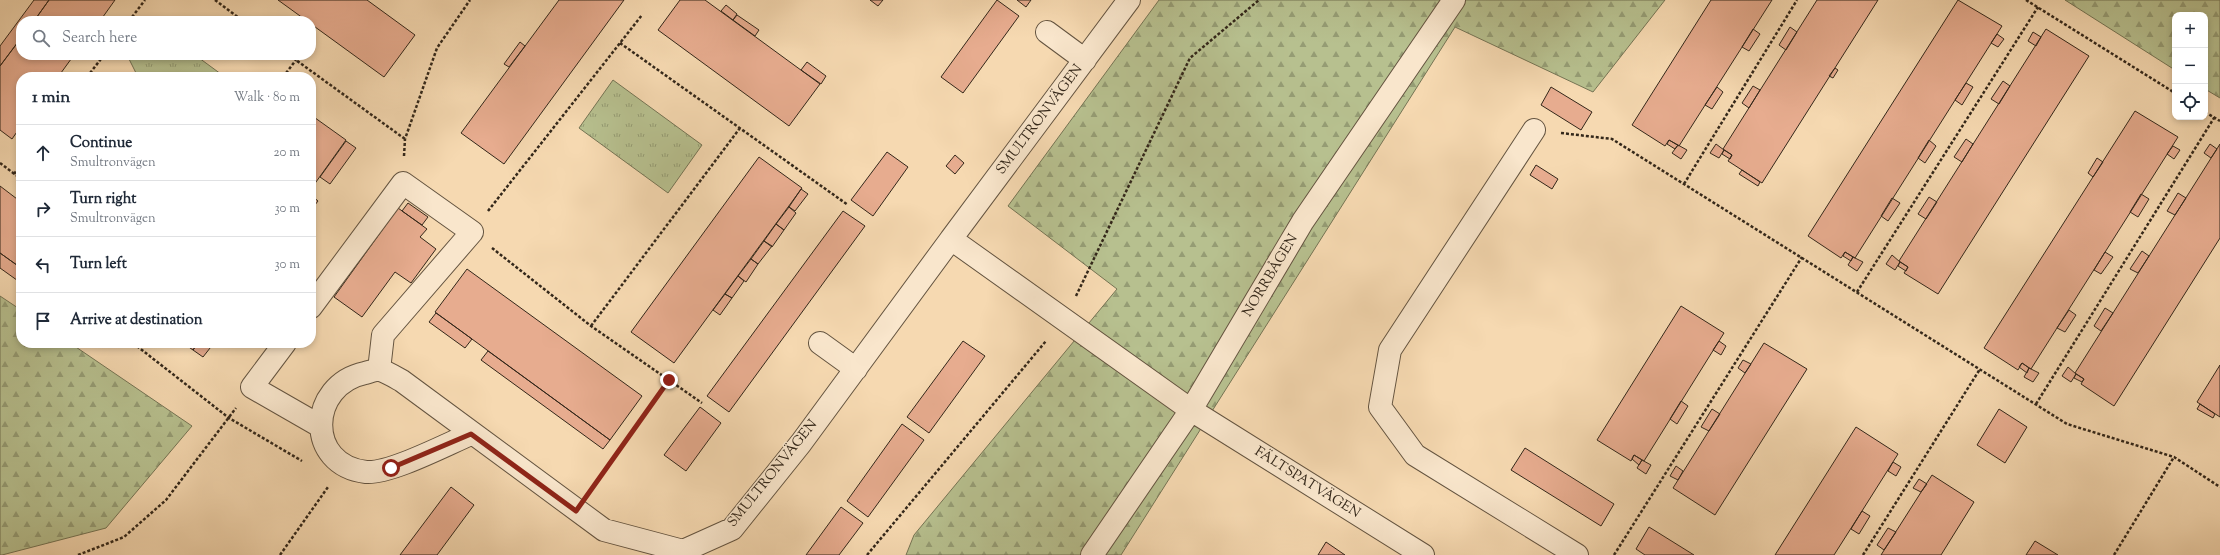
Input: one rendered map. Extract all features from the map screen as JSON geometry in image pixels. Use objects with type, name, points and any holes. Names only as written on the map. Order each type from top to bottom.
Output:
[{"type":"street","name":"SMULTRONVÄGEN","points":[[379,370],[402,381],[471,434],[604,530],[682,551],[732,529],[801,443],[1129,0]]},
{"type":"street","name":"NORRBÅGEN","points":[[1092,555],[1191,410],[1303,220],[1454,0]]},
{"type":"street","points":[[1047,32],[1085,60]]},
{"type":"street","points":[[1534,130],[1390,350],[1380,407],[1415,455],[1576,555]]},
{"type":"street","points":[[316,300],[402,183],[472,232],[383,335],[379,370],[351,376],[336,388],[326,404],[320,426],[326,447],[343,466],[367,472],[391,468],[471,434]]},
{"type":"street","points":[[951,240],[1191,410]]},
{"type":"street","points":[[820,343],[856,369]]},
{"type":"street","points":[[281,348],[252,387],[320,426]]},
{"type":"street","name":"FÄLTSPATVÄGEN","points":[[1191,410],[1423,555]]},
{"type":"path","points":[[133,16],[145,0]]},
{"type":"path","points":[[215,0],[236,16]]},
{"type":"path","points":[[402,183],[405,139],[437,48],[470,0]]},
{"type":"path","points":[[866,555],[1064,320],[1190,58],[1259,0]]},
{"type":"path","points":[[1684,184],[1796,0]]},
{"type":"path","points":[[2026,0],[2172,91]]},
{"type":"path","points":[[1858,292],[2038,8]]},
{"type":"path","points":[[642,14],[472,232],[591,326],[702,403]]},
{"type":"path","points":[[620,43],[848,205]]},
{"type":"path","points":[[91,72],[100,60]]},
{"type":"path","points":[[287,72],[296,60],[313,72]]},
{"type":"path","points":[[316,74],[405,139]]},
{"type":"path","points":[[2208,114],[2220,121]]},
{"type":"path","points":[[2036,404],[2214,118]]},
{"type":"path","points":[[591,326],[740,128]]},
{"type":"path","points":[[1534,130],[1612,139],[2067,424],[2174,457],[2220,487]]},
{"type":"path","points":[[0,163],[14,174],[16,171]]},
{"type":"path","points":[[1614,555],[1802,257]]},
{"type":"path","points":[[139,348],[229,418],[303,462]]},
{"type":"path","points":[[1863,555],[1980,369]]},
{"type":"path","points":[[576,511],[669,380]]},
{"type":"path","points":[[78,555],[124,537],[166,500],[252,387]]},
{"type":"path","points":[[2114,555],[2174,457]]},
{"type":"path","points":[[280,555],[343,466]]},
{"type":"green space","points":[[1159,0],[1665,0],[1593,92],[1455,27],[1121,555],[906,555],[914,535],[1117,289],[1008,206]]},
{"type":"green space","points":[[2065,0],[2220,0],[2220,98],[2208,91],[2208,12],[2172,12],[2172,68]]},
{"type":"green space","points":[[130,60],[202,60],[218,72],[136,72]]},
{"type":"green space","points":[[613,80],[702,145],[668,193],[579,128]]},
{"type":"green space","points":[[0,296],[16,307],[16,348],[77,348],[192,426],[106,528],[0,555]]},
{"type":"building","points":[[34,0],[49,0],[38,16],[22,16]]},
{"type":"building","points":[[49,0],[115,0],[104,16],[38,16]]},
{"type":"building","points":[[278,0],[367,0],[415,35],[384,77],[316,28],[316,16],[300,16]]},
{"type":"building","points":[[559,0],[624,0],[504,164],[461,133]]},
{"type":"building","points":[[680,0],[705,0],[820,84],[789,126],[658,30]]},
{"type":"building","points":[[870,0],[883,0],[878,6]]},
{"type":"building","points":[[997,0],[1019,16],[963,93],[941,77]]},
{"type":"building","points":[[1017,0],[1031,0],[1026,7]]},
{"type":"building","points":[[1711,0],[1772,0],[1679,146],[1669,140],[1665,146],[1632,125]]},
{"type":"building","points":[[1817,0],[1878,0],[1762,183],[1728,161],[1732,155],[1723,149]]},
{"type":"building","points":[[1958,0],[2002,26],[1855,258],[1845,252],[1841,258],[1808,236]]},
{"type":"building","points":[[726,5],[737,14],[733,20],[721,11]]},
{"type":"building","points":[[737,15],[759,30],[755,36],[733,20]]},
{"type":"building","points":[[16,24],[16,45],[0,66],[0,46]]},
{"type":"building","points":[[1790,27],[1797,32],[1786,50],[1779,45]]},
{"type":"building","points":[[1753,29],[1760,34],[1749,51],[1742,47]]},
{"type":"building","points":[[2046,29],[2089,56],[1938,294],[1904,273],[1908,267],[1899,261]]},
{"type":"building","points":[[2033,32],[2041,37],[2036,46],[2028,41]]},
{"type":"building","points":[[1997,34],[2004,39],[1998,47],[1991,43]]},
{"type":"building","points":[[520,42],[525,46],[509,67],[504,64]]},
{"type":"building","points":[[16,45],[16,60],[70,60],[62,72],[16,72],[16,133],[12,139],[0,130],[0,66]]},
{"type":"building","points":[[807,62],[826,76],[821,84],[801,70]]},
{"type":"building","points":[[1835,68],[1838,70],[1833,78],[1829,76]]},
{"type":"building","points":[[2003,81],[2010,86],[1999,104],[1991,99]]},
{"type":"building","points":[[1966,83],[1973,87],[1962,105],[1955,100]]},
{"type":"building","points":[[1753,86],[1760,90],[1749,108],[1742,103]]},
{"type":"building","points":[[1551,87],[1592,112],[1581,130],[1541,105]]},
{"type":"building","points":[[1717,87],[1723,92],[1712,109],[1705,105]]},
{"type":"building","points":[[2135,111],[2178,137],[2031,369],[2022,363],[2018,370],[1984,348]]},
{"type":"building","points":[[316,119],[346,140],[316,182]]},
{"type":"building","points":[[1966,139],[1973,144],[1962,162],[1954,157]]},
{"type":"building","points":[[1669,140],[1678,145],[1675,149],[1667,144]]},
{"type":"building","points":[[1929,140],[1936,146],[1925,163],[1918,158]]},
{"type":"building","points":[[346,141],[356,148],[330,184],[320,177]]},
{"type":"building","points":[[1716,144],[1724,150],[1719,158],[1710,153]]},
{"type":"building","points":[[2210,144],[2217,149],[2211,158],[2204,153]]},
{"type":"building","points":[[2220,144],[2220,238],[2114,406],[2081,384],[2084,379],[2075,373]]},
{"type":"building","points":[[1678,145],[1687,150],[1681,159],[1672,153]]},
{"type":"building","points":[[2173,146],[2180,150],[2174,159],[2167,154]]},
{"type":"building","points":[[1724,150],[1732,155],[1730,159],[1722,154]]},
{"type":"building","points":[[887,152],[908,167],[873,216],[851,200]]},
{"type":"building","points":[[955,155],[964,163],[955,174],[946,166]]},
{"type":"building","points":[[759,157],[802,188],[674,363],[631,332]]},
{"type":"building","points":[[2097,158],[2103,162],[2093,177],[2088,173]]},
{"type":"building","points":[[1536,165],[1558,179],[1552,189],[1530,175]]},
{"type":"building","points":[[1742,170],[1760,182],[1758,186],[1739,174]]},
{"type":"building","points":[[0,186],[16,198],[16,264],[0,253]]},
{"type":"building","points":[[801,189],[808,194],[795,211],[789,207]]},
{"type":"building","points":[[2178,193],[2186,198],[2175,215],[2167,211]]},
{"type":"building","points":[[2141,194],[2149,199],[2138,217],[2130,212]]},
{"type":"building","points":[[1929,197],[1937,202],[1926,219],[1918,214]]},
{"type":"building","points":[[1892,198],[1900,203],[1888,221],[1881,216]]},
{"type":"building","points":[[408,203],[428,217],[422,225],[402,211]]},
{"type":"building","points":[[789,207],[796,213],[784,230],[776,224]]},
{"type":"building","points":[[398,208],[427,229],[420,237],[436,249],[411,283],[395,272],[362,317],[334,297]]},
{"type":"building","points":[[843,211],[865,226],[729,412],[707,396]]},
{"type":"building","points":[[776,224],[784,230],[772,247],[764,241]]},
{"type":"building","points":[[764,241],[772,246],[758,264],[751,259]]},
{"type":"building","points":[[2142,251],[2149,256],[2138,273],[2130,269]]},
{"type":"building","points":[[1845,252],[1853,257],[1851,261],[1843,256]]},
{"type":"building","points":[[2105,252],[2113,257],[2101,274],[2094,270]]},
{"type":"building","points":[[0,253],[16,264],[16,279],[0,268]]},
{"type":"building","points":[[1892,255],[1900,262],[1895,270],[1886,264]]},
{"type":"building","points":[[1853,257],[1863,262],[1857,271],[1848,265]]},
{"type":"building","points":[[751,259],[758,264],[746,282],[738,276]]},
{"type":"building","points":[[1900,262],[1908,267],[1906,271],[1898,266]]},
{"type":"building","points":[[467,269],[642,396],[610,440],[435,312]]},
{"type":"building","points":[[738,276],[744,281],[732,298],[725,294]]},
{"type":"building","points":[[725,294],[732,298],[720,315],[713,310]]},
{"type":"building","points":[[1681,306],[1724,333],[1644,461],[1634,455],[1631,461],[1597,440]]},
{"type":"building","points":[[2105,308],[2113,313],[2101,331],[2094,326]]},
{"type":"building","points":[[2069,310],[2076,315],[2065,332],[2057,328]]},
{"type":"building","points":[[436,313],[472,339],[465,348],[429,322]]},
{"type":"building","points":[[963,341],[985,356],[929,433],[907,417]]},
{"type":"building","points":[[1719,341],[1726,346],[1721,355],[1713,350]]},
{"type":"building","points":[[1764,343],[1807,369],[1715,515],[1673,488]]},
{"type":"building","points":[[194,348],[210,348],[203,357],[193,350]]},
{"type":"building","points":[[488,351],[610,440],[603,449],[481,360]]},
{"type":"building","points":[[1743,360],[1751,364],[1745,373],[1738,368]]},
{"type":"building","points":[[2022,363],[2029,368],[2027,373],[2019,367]]},
{"type":"building","points":[[2220,365],[2220,417],[2197,402]]},
{"type":"building","points":[[2068,367],[2076,374],[2071,382],[2062,376]]},
{"type":"building","points":[[2029,368],[2039,373],[2033,382],[2024,377]]},
{"type":"building","points":[[2076,374],[2084,379],[2082,382],[2074,378]]},
{"type":"building","points":[[1681,401],[1688,406],[1677,424],[1670,419]]},
{"type":"building","points":[[2200,404],[2215,414],[2213,418],[2197,409]]},
{"type":"building","points":[[700,407],[721,423],[686,471],[664,455]]},
{"type":"building","points":[[1712,409],[1720,414],[1709,431],[1701,427]]},
{"type":"building","points":[[1999,409],[2027,427],[2005,463],[1977,445]]},
{"type":"building","points":[[902,424],[924,440],[868,517],[847,501]]},
{"type":"building","points":[[1856,427],[1898,454],[1862,511],[1834,555],[1775,555]]},
{"type":"building","points":[[1525,448],[1614,504],[1601,526],[1511,470]]},
{"type":"building","points":[[1634,455],[1642,460],[1639,465],[1632,459]]},
{"type":"building","points":[[1642,460],[1651,465],[1646,474],[1637,468]]},
{"type":"building","points":[[1893,462],[1901,467],[1896,476],[1888,471]]},
{"type":"building","points":[[1676,466],[1683,471],[1678,480],[1670,476]]},
{"type":"building","points":[[1932,475],[1974,502],[1941,555],[1881,555]]},
{"type":"building","points":[[1919,479],[1927,484],[1921,492],[1913,488]]},
{"type":"building","points":[[451,487],[474,505],[437,555],[400,555]]},
{"type":"building","points":[[841,507],[863,523],[839,555],[806,555]]},
{"type":"building","points":[[1862,511],[1870,516],[1859,534],[1851,529]]},
{"type":"building","points":[[1649,527],[1694,555],[1645,555],[1636,549]]},
{"type":"building","points":[[1888,528],[1896,532],[1884,550],[1877,545]]},
{"type":"building","points":[[2035,541],[2058,555],[2026,555]]},
{"type":"building","points":[[1326,542],[1345,555],[1318,555]]},
{"type":"route","points":[[391,468],[471,434],[576,511],[669,380]]}]
